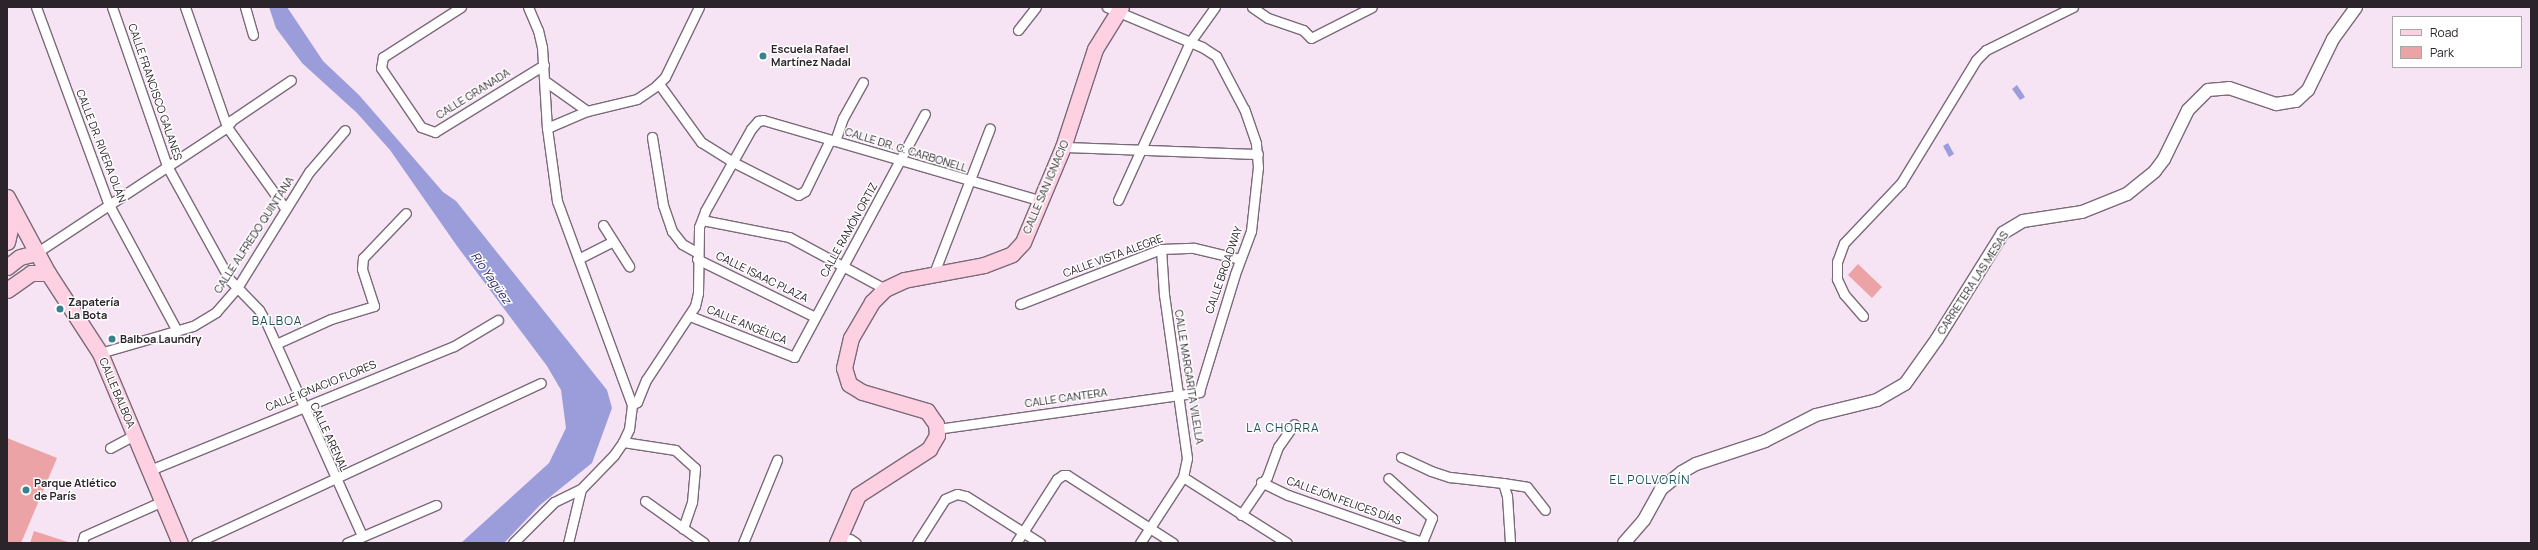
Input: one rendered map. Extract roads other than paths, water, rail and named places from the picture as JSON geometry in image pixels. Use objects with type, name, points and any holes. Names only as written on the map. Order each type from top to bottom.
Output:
[{"type":"main road","name":"CALLE SAN IGNACIO","points":[[937,429],[933,418],[927,411],[862,392],[849,384],[844,368],[851,338],[872,302],[885,289],[904,280],[934,273],[984,265],[1012,254],[1023,242],[1063,147],[1095,49],[1114,9]]},
{"type":"main road","name":"CALLE BALBOA","points":[[10,206],[48,273],[100,353],[180,543]]},
{"type":"main road","points":[[7,242],[10,206]]},
{"type":"main road","points":[[7,280],[25,266],[36,253]]},
{"type":"main road","points":[[7,267],[20,257],[36,253]]},
{"type":"main road","points":[[7,290],[30,273],[48,273]]},
{"type":"main road","points":[[848,542],[858,495],[929,449],[935,441],[937,429]]},
{"type":"street","name":"CALLE DR. RIVERA OLÁN","points":[[36,7],[109,205],[178,331]]},
{"type":"street","name":"CALLE FRANCISCO GALANES","points":[[112,7],[167,166],[230,280],[237,288]]},
{"type":"street","points":[[185,7],[227,126],[285,208]]},
{"type":"street","points":[[246,7],[253,35]]},
{"type":"street","name":"CALLE GRANADA","points":[[461,7],[383,57],[381,68],[421,127],[435,132],[544,65]]},
{"type":"street","points":[[512,543],[554,502],[581,489],[614,455],[623,442],[629,429],[632,405],[580,258],[557,201],[547,128],[544,65],[538,30],[528,7]]},
{"type":"street","points":[[547,128],[587,111],[637,99],[658,84],[665,77],[699,7]]},
{"type":"street","points":[[1018,30],[1036,7]]},
{"type":"street","points":[[1118,200],[1190,42],[1215,7]]},
{"type":"street","points":[[1252,7],[1268,18],[1303,30],[1311,38],[1372,7]]},
{"type":"street","points":[[1863,316],[1844,294],[1837,280],[1837,262],[1844,243],[1901,184],[1981,55],[2018,33],[2073,7]]},
{"type":"street","name":"CARRETERA LAS MESAS","points":[[1624,543],[1644,520],[1661,489],[1682,472],[1696,464],[1765,441],[1816,415],[1877,400],[1905,384],[1945,327],[2003,233],[2023,221],[2082,212],[2127,194],[2155,171],[2164,159],[2188,110],[2208,90],[2229,88],[2276,104],[2296,101],[2308,90],[2333,39],[2356,7]]},
{"type":"street","name":"CALLE BROADWAY","points":[[1114,9],[1210,51],[1226,71],[1252,130],[1258,154],[1253,219],[1249,239],[1240,258],[1199,392]]},
{"type":"street","points":[[36,253],[227,126],[232,120],[291,80]]},
{"type":"street","points":[[545,81],[587,111]]},
{"type":"street","points":[[658,84],[696,136],[733,162],[798,195],[805,191],[833,141],[843,118],[863,82]]},
{"type":"street","name":"CALLE RAMÓN ORTIZ","points":[[794,357],[925,114]]},
{"type":"street","name":"CALLE DR. C. CARBONELL","points":[[733,162],[754,125],[763,120],[1041,202]]},
{"type":"street","points":[[934,273],[990,128]]},
{"type":"street","name":"CALLE ALFREDO QUINTANA","points":[[100,353],[194,326],[216,312],[237,288],[285,208],[309,172],[345,130]]},
{"type":"street","name":"CALLE ISAAC PLAZA","points":[[652,137],[663,205],[672,231],[682,244],[698,256],[815,317]]},
{"type":"street","points":[[1063,147],[1258,154]]},
{"type":"street","points":[[632,405],[637,402],[646,380],[690,316],[698,293],[698,256],[702,220],[733,162]]},
{"type":"street","points":[[276,344],[331,320],[374,306],[362,269],[363,258],[406,213]]},
{"type":"street","points":[[702,220],[789,237],[885,289]]},
{"type":"street","points":[[603,225],[629,266]]},
{"type":"street","points":[[580,258],[613,241]]},
{"type":"street","name":"CALLE VISTA ALEGRE","points":[[1020,304],[1161,249],[1194,248],[1240,258]]},
{"type":"street","name":"CALLE MARGARITA VILELLA","points":[[1140,543],[1182,477],[1188,450],[1164,295],[1161,249]]},
{"type":"street","name":"CALLE ARENAL","points":[[237,288],[259,310],[276,344],[302,406],[362,536]]},
{"type":"street","name":"CALLE ANGÉLICA","points":[[690,316],[794,357]]},
{"type":"street","name":"CALLE IGNACIO FLORES","points":[[150,470],[302,406],[454,346],[498,320]]},
{"type":"street","points":[[196,543],[541,383]]},
{"type":"street","name":"CALLE CANTERA","points":[[937,429],[1199,392]]},
{"type":"street","points":[[1241,515],[1261,482],[1267,477],[1278,447],[1294,424]]},
{"type":"street","points":[[110,448],[134,436]]},
{"type":"street","points":[[623,442],[675,450],[695,468],[692,502],[683,528]]},
{"type":"street","points":[[1401,457],[1431,471],[1463,479],[1527,487],[1545,510]]},
{"type":"street","points":[[743,543],[777,460]]},
{"type":"street","points":[[1016,543],[1057,478],[1067,476],[1173,543]]},
{"type":"street","points":[[1182,477],[1287,543]]},
{"type":"street","name":"CALLEJÓN FELICES DÍAS","points":[[1261,482],[1288,495],[1418,541],[1425,536],[1432,518],[1388,478]]},
{"type":"street","points":[[1503,483],[1507,496],[1510,543]]},
{"type":"street","points":[[568,543],[581,489]]},
{"type":"street","points":[[917,543],[945,499],[952,494],[961,494],[1040,543]]},
{"type":"street","points":[[86,541],[163,501]]},
{"type":"street","points":[[645,501],[704,543]]},
{"type":"street","points":[[347,543],[436,505]]},
{"type":"water","name":"Río Yagüez","points":[[269,7],[287,7],[323,61],[359,95],[443,192],[456,201],[607,390],[612,408],[592,463],[540,505],[504,543],[461,543],[549,463],[566,428],[561,390],[547,366],[457,246],[390,150],[357,113],[302,63],[276,28]]},
{"type":"water","points":[[2017,85],[2025,97],[2020,100],[2012,89]]},
{"type":"water","points":[[1948,143],[1954,154],[1949,157],[1943,146]]},
{"type":"place","name":"Escuela Rafael Martínez Nadal","points":[[763,56]]},
{"type":"place","name":"Zapatería La Bota","points":[[60,309]]},
{"type":"place","name":"Balboa Laundry","points":[[112,339]]},
{"type":"place","name":"Parque Atlético de París","points":[[26,490]]},
{"type":"district","name":"BALBOA","points":[[277,321]]},
{"type":"district","name":"LA CHORRA","points":[[1283,428]]},
{"type":"district","name":"EL POLVORÍN","points":[[1650,480]]}]
